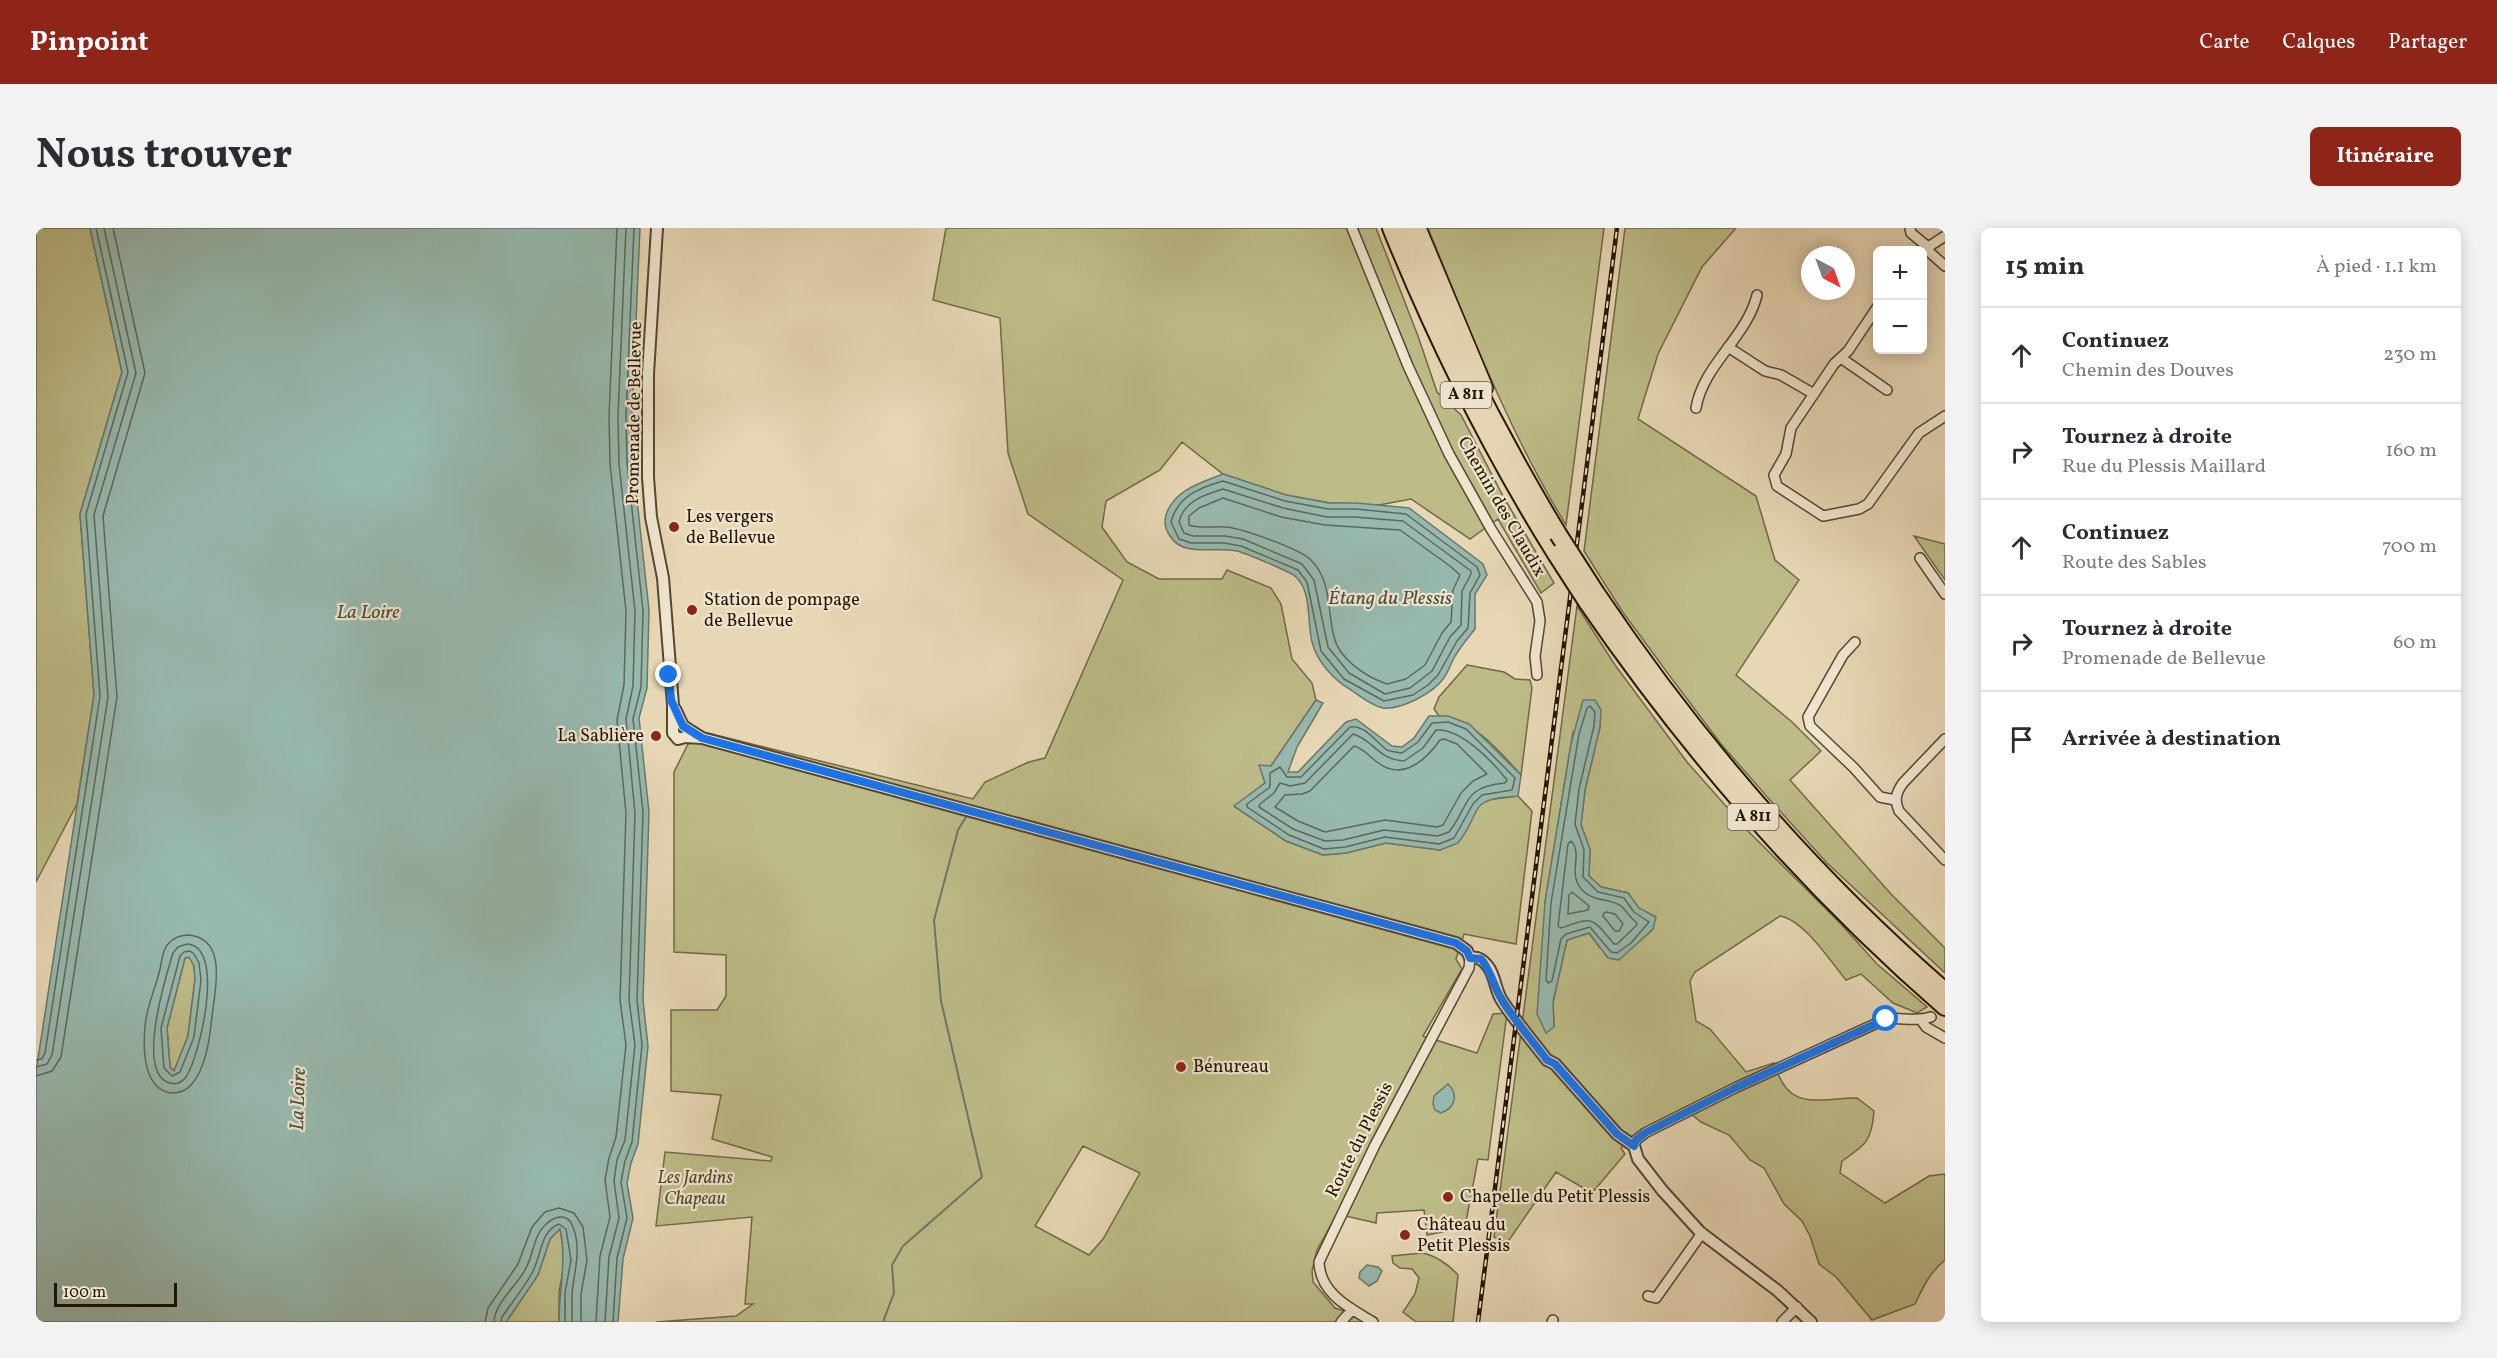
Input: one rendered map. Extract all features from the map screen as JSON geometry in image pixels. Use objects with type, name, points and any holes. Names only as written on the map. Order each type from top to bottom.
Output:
[{"type":"highway","name":"A 811","points":[[1391,228],[1467,397],[1501,461],[1556,554],[1738,782],[1835,888],[1945,991]]},
{"type":"highway","name":"A 811","points":[[1404,228],[1440,313],[1487,409],[1592,598],[1679,729],[1751,815],[1845,915],[1945,1007]]},
{"type":"highway","points":[[1418,228],[1491,402],[1487,409]]},
{"type":"street","name":"Promenade de Bellevue","points":[[657,228],[648,374],[648,468],[651,517],[663,578],[673,705],[682,730],[702,738],[1456,943],[1467,951],[1470,958]]},
{"type":"street","name":"Chemin des Claudix","points":[[1352,228],[1403,356],[1449,454],[1491,529],[1537,602],[1540,621],[1535,656],[1537,675]]},
{"type":"street","points":[[1910,228],[1911,233],[1922,246]]},
{"type":"street","points":[[1927,248],[1945,236]]},
{"type":"street","points":[[1927,251],[1945,266]]},
{"type":"street","points":[[1696,408],[1699,391],[1750,314],[1757,295]]},
{"type":"street","points":[[1873,314],[1791,428],[1786,454],[1774,475],[1778,486],[1823,516],[1859,509],[1868,504],[1919,433],[1945,416]]},
{"type":"street","points":[[1728,347],[1765,371],[1781,375],[1814,394]]},
{"type":"street","points":[[1841,358],[1887,390]]},
{"type":"street","points":[[1920,558],[1945,594]]},
{"type":"street","points":[[1855,642],[1843,655],[1808,717],[1810,726],[1854,768],[1880,797],[1895,800]]},
{"type":"street","points":[[1944,858],[1899,811],[1895,800],[1897,790],[1945,739]]},
{"type":"street","points":[[1470,958],[1481,959],[1489,968],[1494,985],[1505,1005],[1547,1060],[1555,1064],[1617,1134],[1634,1146]]},
{"type":"street","name":"Route du Plessis","points":[[1373,1322],[1338,1300],[1326,1286],[1319,1272],[1319,1262],[1375,1145],[1404,1094],[1407,1082],[1421,1061],[1469,968],[1470,958]]},
{"type":"street","points":[[1811,1322],[1797,1307],[1702,1233],[1662,1190],[1638,1159],[1634,1146],[1636,1140],[1645,1133],[1737,1087],[1886,1019],[1920,1020],[1931,1017]]},
{"type":"street","points":[[1920,1020],[1926,1027],[1945,1038]]},
{"type":"street","points":[[1648,1296],[1656,1298],[1702,1233]]},
{"type":"street","points":[[1782,1322],[1797,1307]]},
{"type":"street","points":[[1341,1322],[1352,1310]]},
{"type":"green space","points":[[36,228],[90,228],[122,372],[80,514],[94,695],[77,804],[36,882]]},
{"type":"green space","name":"Les Jardins Chapeau","points":[[946,228],[1376,228],[1437,392],[1461,415],[1503,496],[1554,583],[1541,593],[1498,519],[1470,539],[1411,499],[1379,505],[1330,503],[1286,495],[1223,474],[1182,442],[1160,470],[1106,501],[1102,527],[1127,562],[1159,579],[1222,579],[1227,570],[1271,588],[1281,604],[1292,659],[1312,683],[1316,700],[1271,766],[1265,783],[1235,807],[1286,841],[1323,855],[1346,853],[1386,843],[1440,850],[1462,837],[1478,807],[1486,800],[1518,796],[1532,811],[1516,944],[1464,934],[1456,959],[1462,969],[1423,1036],[1477,1053],[1493,1014],[1507,1013],[1488,1160],[1478,1159],[1465,1227],[1427,1235],[1424,1210],[1377,1213],[1376,1223],[1337,1214],[1317,1250],[1312,1271],[1313,1282],[1335,1308],[1354,1314],[1365,1322],[656,1322],[736,1316],[753,1304],[745,1304],[752,1217],[656,1226],[665,1152],[771,1161],[772,1157],[712,1139],[721,1095],[671,1091],[671,1010],[717,1010],[726,996],[726,955],[674,952],[674,772],[688,744],[708,733],[973,799],[985,782],[1029,762],[1045,758],[1123,580],[1028,514],[1008,453],[1000,318],[933,300]],"holes":[[[1083,1146],[1140,1173],[1103,1239],[1089,1255],[1035,1226]]]},
{"type":"green space","points":[[1428,228],[1604,228],[1566,525],[1545,490],[1508,417]]},
{"type":"green space","points":[[1625,228],[1736,228],[1702,267],[1658,354],[1638,419],[1756,496],[1775,560],[1799,580],[1736,675],[1792,722],[1821,751],[1790,780],[1891,894],[1945,948],[1945,973],[1827,863],[1721,744],[1622,611],[1584,551]]},
{"type":"green space","points":[[1914,536],[1945,544],[1945,580]]},
{"type":"green space","points":[[1577,606],[1615,665],[1687,762],[1748,831],[1841,924],[1877,964],[1927,1007],[1917,1013],[1893,1003],[1861,974],[1846,980],[1807,933],[1789,919],[1780,916],[1695,972],[1690,981],[1696,1021],[1710,1029],[1746,1072],[1774,1063],[1780,1079],[1796,1096],[1817,1100],[1857,1098],[1874,1111],[1872,1129],[1866,1141],[1857,1151],[1842,1161],[1840,1173],[1885,1203],[1929,1176],[1945,1174],[1945,1260],[1931,1275],[1915,1304],[1872,1320],[1836,1277],[1819,1264],[1810,1236],[1802,1221],[1784,1204],[1764,1168],[1750,1160],[1729,1135],[1701,1122],[1685,1109],[1641,1132],[1621,1148],[1625,1154],[1592,1193],[1556,1172],[1507,1243],[1494,1237]],"holes":[[[1600,727],[1585,790],[1581,825],[1590,849],[1589,876],[1601,887],[1628,893],[1653,929],[1644,937],[1600,948],[1589,933],[1567,940],[1553,1002],[1554,1027],[1545,902],[1573,732]]]},
{"type":"green space","points":[[1467,665],[1504,672],[1515,679],[1530,680],[1532,688],[1521,775],[1495,747],[1474,729],[1451,718],[1439,716],[1434,709],[1439,697]]},
{"type":"green space","points":[[189,957],[194,966],[195,979],[188,1036],[174,1071],[170,1067],[167,1028],[185,958]]},
{"type":"green space","points":[[560,1228],[565,1260],[559,1292],[559,1322],[506,1322],[538,1275],[550,1239]]},
{"type":"green space","points":[[1422,1253],[1442,1261],[1458,1275],[1453,1322],[1416,1322],[1403,1312],[1415,1294],[1419,1278],[1412,1269],[1400,1268],[1393,1263],[1392,1256]]},
{"type":"water","name":"La Loire","points":[[90,228],[640,228],[632,415],[633,463],[649,610],[647,688],[639,718],[649,812],[643,1000],[648,1046],[638,1144],[627,1183],[633,1218],[623,1259],[618,1322],[559,1322],[563,1264],[560,1229],[550,1239],[538,1275],[506,1322],[36,1322],[36,1072],[94,695],[80,514],[122,372]],"holes":[[[189,957],[194,966],[195,979],[188,1036],[174,1071],[170,1067],[167,1028],[185,958]]]},
{"type":"water","name":"Étang du Plessis","points":[[1223,474],[1286,495],[1329,503],[1409,508],[1483,564],[1487,575],[1475,594],[1475,629],[1459,650],[1446,674],[1432,690],[1416,700],[1390,708],[1370,703],[1338,681],[1318,657],[1312,642],[1305,591],[1296,577],[1237,551],[1191,549],[1176,543],[1165,526],[1170,506],[1181,493],[1189,488]]},
{"type":"water","points":[[1316,700],[1323,703],[1297,747],[1288,772],[1298,772],[1346,722],[1356,719],[1392,746],[1402,747],[1414,738],[1429,716],[1448,716],[1469,724],[1521,775],[1518,796],[1483,803],[1458,843],[1440,850],[1386,843],[1346,853],[1323,855],[1286,841],[1234,806],[1265,783],[1259,765],[1271,766]]},
{"type":"water","points":[[1583,700],[1595,700],[1601,710],[1600,727],[1585,790],[1581,825],[1590,849],[1589,876],[1601,887],[1628,893],[1639,908],[1656,917],[1653,929],[1619,960],[1608,958],[1589,933],[1567,940],[1553,1002],[1554,1027],[1546,1033],[1537,1014],[1545,902],[1571,744]]},
{"type":"water","points":[[1448,1084],[1454,1092],[1454,1101],[1450,1108],[1441,1113],[1435,1110],[1434,1096]]},
{"type":"water","points":[[1367,1265],[1378,1267],[1382,1271],[1377,1281],[1369,1286],[1359,1278],[1360,1272]]},
{"type":"waterway","points":[[883,1322],[894,1293],[892,1265],[903,1246],[982,1177],[941,1001],[934,920],[958,830],[966,817]]},
{"type":"railway","points":[[1478,1322],[1617,228]]},
{"type":"place","name":"Les vergers de Bellevue","points":[[674,527]]},
{"type":"place","name":"Station de pompage de Bellevue","points":[[692,610]]},
{"type":"place","name":"La Sablière","points":[[656,736]]},
{"type":"place","name":"Bénureau","points":[[1181,1067]]},
{"type":"place","name":"Chapelle du Petit Plessis","points":[[1448,1197]]},
{"type":"place","name":"Château du Petit Plessis","points":[[1405,1235]]},
{"type":"route","points":[[669,675],[671,700],[683,726],[702,738],[1456,943],[1467,951],[1470,958],[1481,959],[1489,968],[1494,985],[1505,1005],[1547,1060],[1555,1064],[1617,1134],[1634,1146],[1636,1140],[1645,1133],[1737,1087],[1886,1019]]}]
